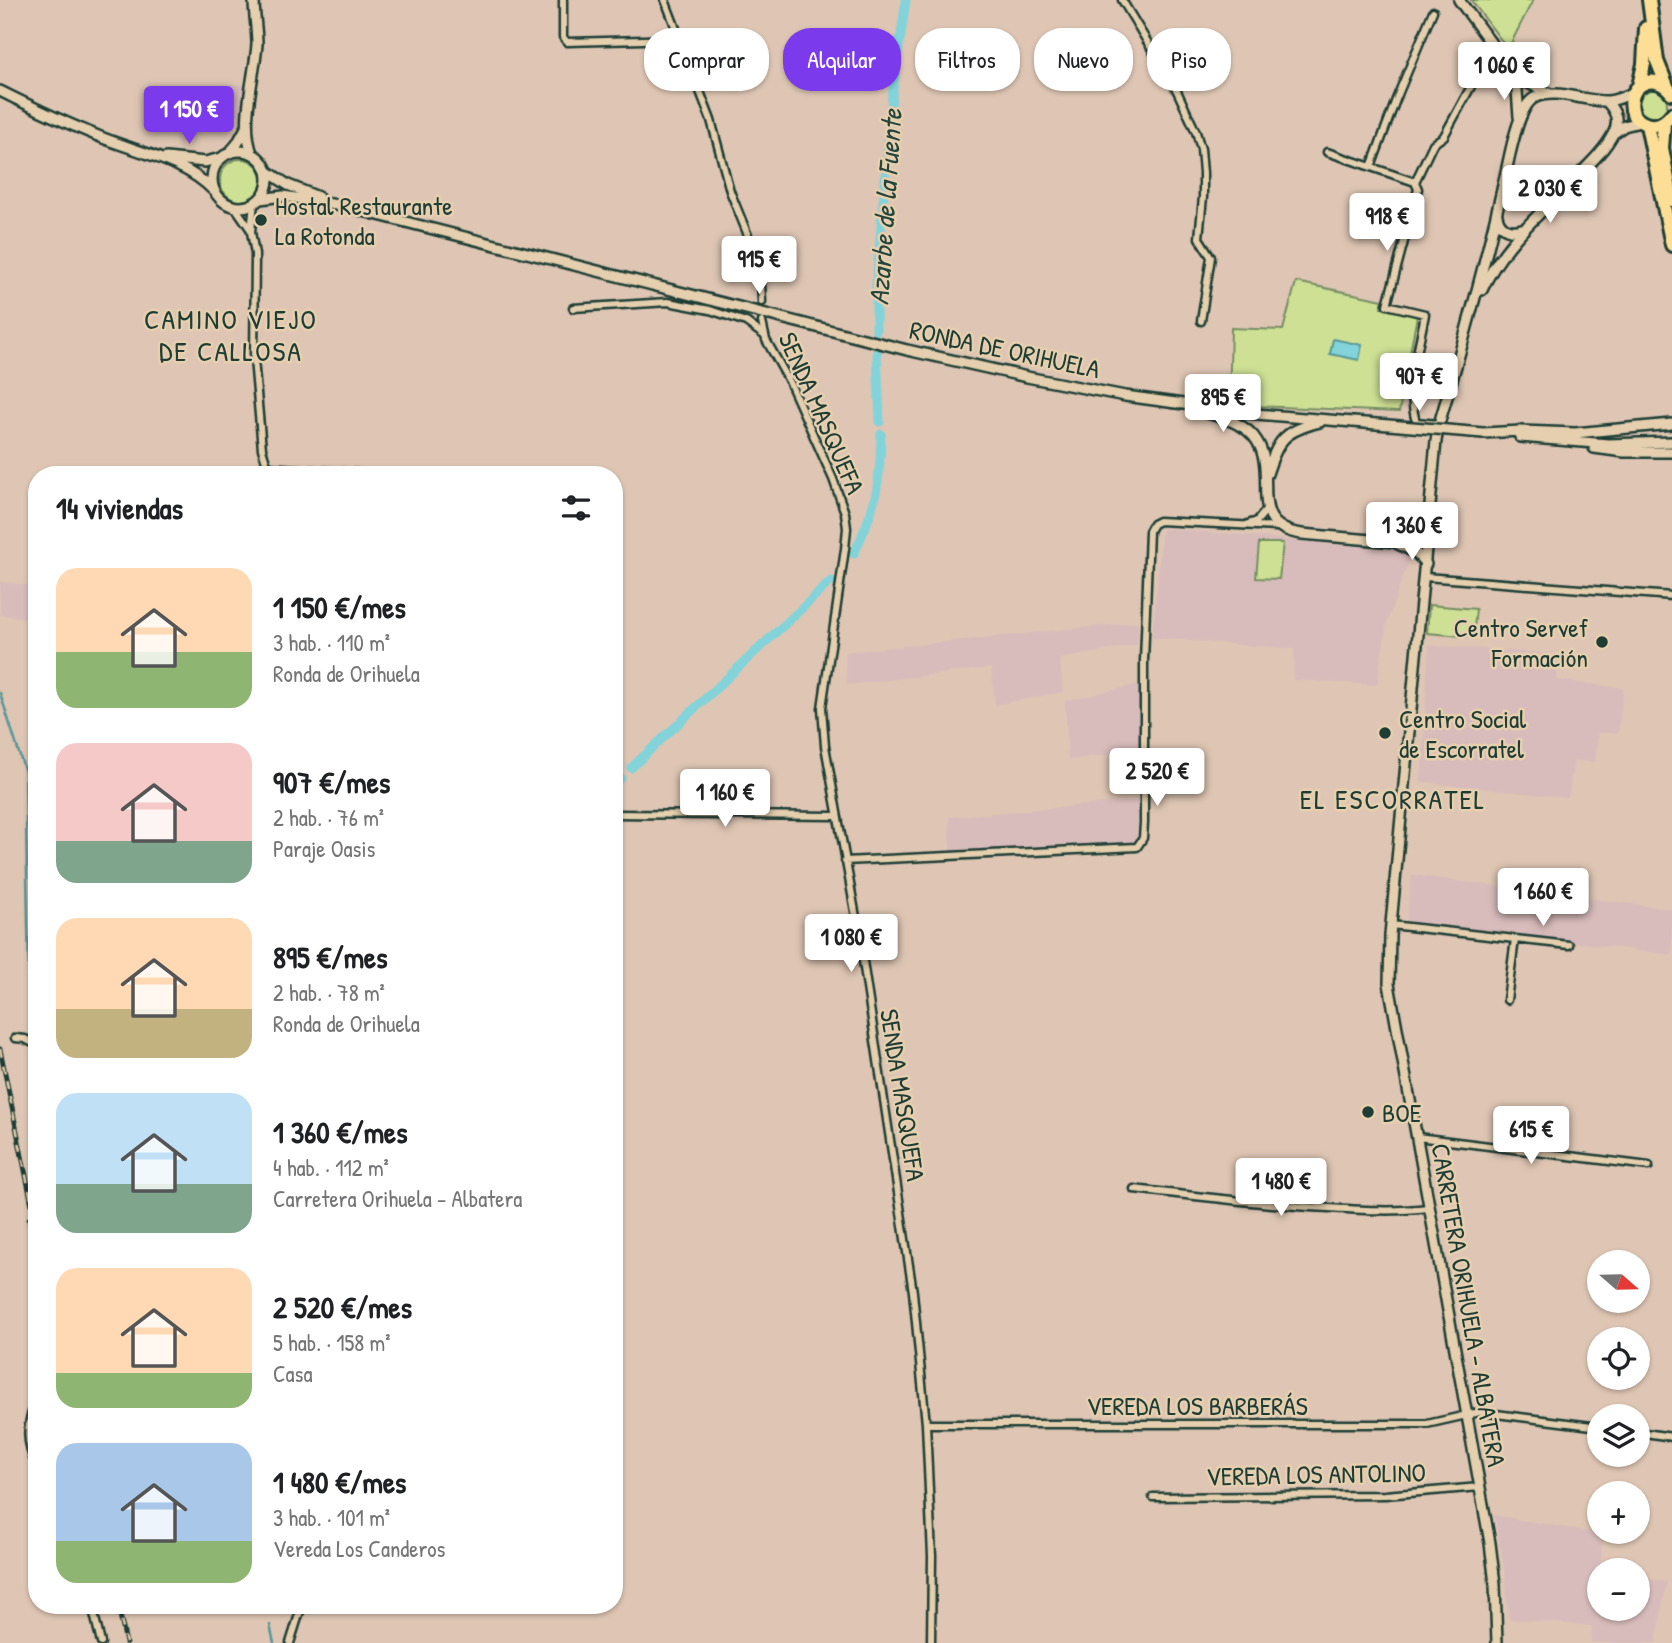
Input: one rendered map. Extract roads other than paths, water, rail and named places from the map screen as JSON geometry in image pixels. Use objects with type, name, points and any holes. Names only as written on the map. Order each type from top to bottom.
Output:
[{"type":"highway","points":[[1648,0],[1657,61],[1669,90]]},
{"type":"highway","points":[[1648,0],[1644,64],[1631,109],[1644,124],[1672,245]]},
{"type":"highway","points":[[1636,90],[1650,82],[1669,90]]},
{"type":"highway","points":[[1644,124],[1670,118],[1662,148],[1672,200]]},
{"type":"main road","points":[[252,153],[249,145],[249,121],[257,43],[254,0]]},
{"type":"main road","points":[[1459,0],[1516,77],[1519,124]]},
{"type":"main road","points":[[1516,77],[1550,94],[1606,101],[1620,99],[1636,90]]},
{"type":"main road","points":[[0,91],[103,138],[157,156],[202,179],[219,198],[235,207]]},
{"type":"main road","points":[[1472,310],[1525,107],[1533,99],[1550,94]]},
{"type":"main road","points":[[1606,101],[1615,110],[1617,118],[1614,133]]},
{"type":"main road","points":[[214,191],[212,173],[237,144],[249,121]]},
{"type":"main road","points":[[1472,310],[1485,284],[1525,228],[1591,162],[1614,133],[1624,126],[1644,124]]},
{"type":"main road","points":[[157,156],[205,162],[243,150],[252,153]]},
{"type":"main road","name":"RONDA DE ORIHUELA","points":[[252,153],[264,163],[267,171],[288,185],[343,206]]},
{"type":"main road","points":[[257,201],[267,186],[267,171]]},
{"type":"main road","name":"RONDA DE ORIHUELA","points":[[235,207],[283,196],[343,206],[907,350],[1071,387],[1326,421],[1555,440],[1625,444],[1672,442]]},
{"type":"main road","points":[[1497,213],[1498,220],[1508,230],[1525,228]]},
{"type":"main road","name":"CARRETERA ORIHUELA - ALBATERA","points":[[1472,310],[1439,424],[1391,925],[1390,984],[1494,1573],[1497,1643]]},
{"type":"main road","points":[[1172,402],[1235,422],[1257,440],[1264,457],[1267,509],[1277,527],[1290,533],[1395,542],[1412,547],[1427,544]]},
{"type":"main road","points":[[1266,479],[1280,440],[1298,427],[1326,421]]},
{"type":"main road","points":[[1483,433],[1575,433],[1672,424]]},
{"type":"main road","points":[[1555,440],[1625,452],[1672,452]]},
{"type":"main road","points":[[1395,542],[1417,535],[1425,526],[1429,513]]},
{"type":"main road","points":[[1395,542],[1416,553],[1426,564]]},
{"type":"street","points":[[563,0],[564,37],[567,42],[644,40]]},
{"type":"street","name":"SENDA MASQUEFA","points":[[665,0],[676,28]]},
{"type":"street","points":[[1122,0],[1177,91],[1201,149],[1203,197],[1199,238],[1211,257],[1201,321]]},
{"type":"street","points":[[1371,167],[1433,11]]},
{"type":"street","points":[[1415,182],[1433,144],[1444,136],[1493,46]]},
{"type":"street","name":"SENDA MASQUEFA","points":[[700,91],[730,191],[760,265],[762,302]]},
{"type":"street","points":[[1327,152],[1415,182],[1418,189],[1387,305],[1425,314],[1415,370],[1413,409],[1416,422],[1439,424]]},
{"type":"street","points":[[257,201],[251,232],[255,254],[255,370],[262,449],[268,466]]},
{"type":"street","points":[[235,207],[251,232]]},
{"type":"street","points":[[573,308],[668,302],[710,310],[746,323],[765,337]]},
{"type":"street","name":"SENDA MASQUEFA","points":[[762,322],[765,337],[833,479],[845,513],[847,528],[822,708],[825,746],[858,928],[913,1292],[926,1424],[932,1556],[931,1643]]},
{"type":"street","points":[[1243,526],[1257,521],[1267,509]]},
{"type":"street","points":[[845,861],[1137,847],[1143,838],[1144,823],[1144,661],[1149,531],[1153,524],[1160,521],[1277,527]]},
{"type":"street","points":[[1425,577],[1672,596]]},
{"type":"street","points":[[623,814],[836,816]]},
{"type":"street","points":[[1391,925],[1569,945]]},
{"type":"street","points":[[1507,1000],[1515,939]]},
{"type":"street","points":[[15,1038],[28,1041]]},
{"type":"street","points":[[1417,1137],[1649,1166]]},
{"type":"street","points":[[1134,1189],[1239,1202],[1340,1209],[1404,1211],[1428,1208]]},
{"type":"street","name":"VEREDA LOS BARBERÁS","points":[[926,1424],[1427,1424],[1480,1412],[1587,1425]]},
{"type":"street","points":[[1650,1434],[1672,1437]]},
{"type":"street","name":"VEREDA LOS ANTOLINO","points":[[1153,1497],[1385,1495],[1480,1487]]},
{"type":"street","points":[[94,1614],[101,1643]]},
{"type":"street","points":[[290,1643],[299,1614]]},
{"type":"water","points":[[1333,339],[1362,345],[1359,360],[1330,354]]},
{"type":"waterway","name":"Azarbe de la Fuente","points":[[876,331],[876,286],[892,96],[906,0]]},
{"type":"waterway","name":"Azarbe de la Fuente","points":[[877,352],[880,422]]},
{"type":"waterway","name":"Azarbe de la Fuente","points":[[854,554],[875,496],[881,434]]},
{"type":"waterway","name":"Azarbe de la Fuente","points":[[631,768],[831,581]]},
{"type":"waterway","points":[[0,693],[25,772],[28,924]]},
{"type":"waterway","points":[[270,1625],[274,1643]]},
{"type":"railway","points":[[0,1049],[28,1185]]},
{"type":"railway","points":[[120,1614],[126,1643]]},
{"type":"place","name":"Hostal Restaurante La Rotonda","points":[[261,220]]},
{"type":"place","name":"Centro Servef Formación","points":[[1602,642]]},
{"type":"place","name":"Centro Social de Escorratel","points":[[1385,733]]},
{"type":"place","name":"BOE","points":[[1368,1112]]},
{"type":"district","name":"CAMINO VIEJO DE CALLOSA","points":[[231,335]]},
{"type":"district","name":"EL ESCORRATEL","points":[[1393,799]]}]
